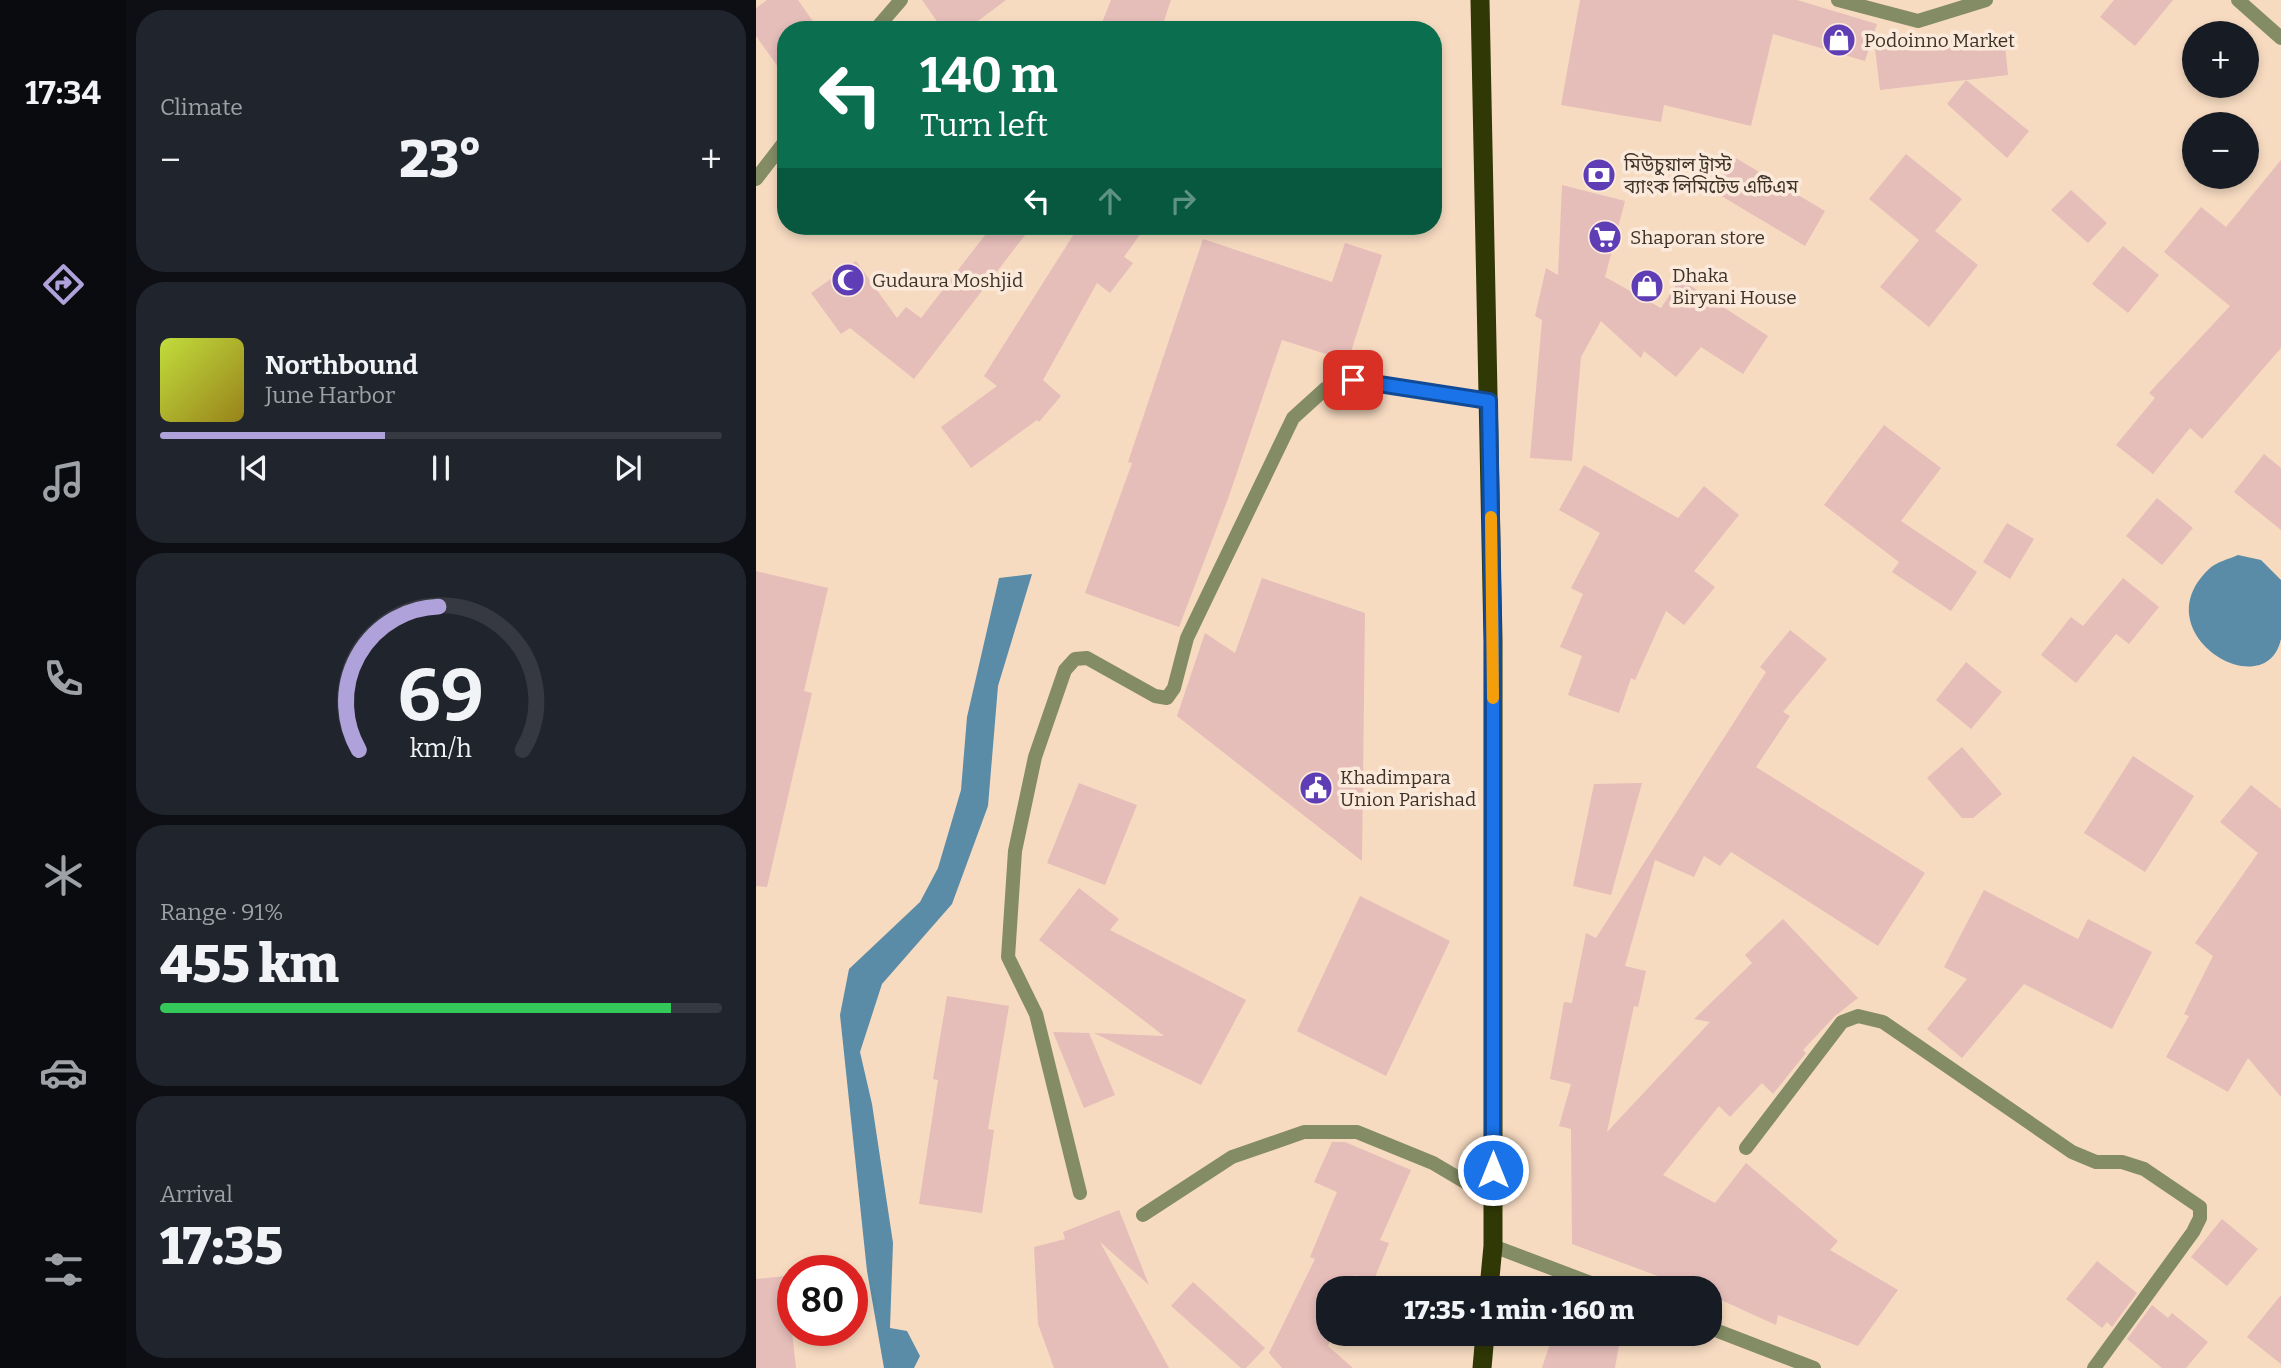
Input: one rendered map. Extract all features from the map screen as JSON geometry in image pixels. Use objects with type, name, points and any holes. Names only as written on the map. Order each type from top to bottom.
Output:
[{"type":"highway","points":[[1480,0],[1493,640],[1493,1246],[1490,1276]]},
{"type":"highway","points":[[1482,1368],[1484,1346]]},
{"type":"street","points":[[883,21],[901,0]]},
{"type":"street","points":[[1838,0],[1918,21],[1986,0]]},
{"type":"street","points":[[2238,0],[2281,38]]},
{"type":"street","points":[[756,179],[777,152]]},
{"type":"street","points":[[1080,1193],[1036,1014],[1008,957],[1015,851],[1035,757],[1065,670],[1075,659],[1087,658],[1155,696],[1167,698],[1174,688],[1187,638],[1293,418],[1325,389],[1353,380],[1489,401]]},
{"type":"street","points":[[1746,1148],[1842,1022],[1858,1016],[1883,1022],[2072,1152],[2096,1162],[2122,1162],[2144,1169],[2182,1193],[2200,1206],[2200,1218],[2094,1368]]},
{"type":"street","points":[[1143,1215],[1232,1157],[1304,1132],[1357,1132],[1433,1163],[1492,1198]]},
{"type":"street","points":[[1493,1246],[1572,1276]]},
{"type":"street","points":[[1722,1333],[1814,1368]]},
{"type":"water","points":[[2238,555],[2261,560],[2281,580],[2281,639],[2271,658],[2254,666],[2234,664],[2214,654],[2198,637],[2189,617],[2192,593],[2209,569]]},
{"type":"water","points":[[1032,574],[998,686],[988,806],[952,904],[882,984],[860,1052],[872,1104],[893,1243],[890,1328],[907,1331],[920,1356],[914,1368],[884,1368],[868,1277],[868,1255],[865,1255],[840,1015],[849,969],[920,902],[938,868],[961,790],[967,717],[999,578]]},
{"type":"building","points":[[767,0],[798,0],[813,21],[777,21],[777,65],[756,36],[756,8]]},
{"type":"building","points":[[922,0],[1006,0],[978,21],[937,21]]},
{"type":"building","points":[[1111,0],[1171,0],[1164,21],[1103,21]]},
{"type":"building","points":[[1580,0],[1797,0],[1877,24],[1865,61],[1773,34],[1751,126],[1664,105],[1661,122],[1561,105]]},
{"type":"building","points":[[2114,0],[2173,0],[2135,46],[2100,17]]},
{"type":"building","points":[[2004,34],[2008,75],[1880,90],[1875,49]]},
{"type":"building","points":[[1966,80],[2029,131],[2007,158],[1947,104]]},
{"type":"building","points":[[1906,154],[1962,199],[1935,231],[1978,265],[1929,327],[1880,287],[1919,240],[1869,199]]},
{"type":"building","points":[[1734,157],[1825,211],[1805,246],[1713,191]]},
{"type":"building","points":[[2281,160],[2281,348],[2202,439],[2190,428],[2153,474],[2116,445],[2155,398],[2149,393],[2230,306],[2164,252],[2201,207],[2226,227]]},
{"type":"building","points":[[1562,185],[1625,201],[1605,277],[1661,308],[1680,279],[1768,336],[1743,374],[1701,347],[1676,377],[1644,351],[1641,358],[1601,321],[1581,357],[1572,461],[1530,458],[1542,320],[1535,316],[1546,268],[1558,275]]},
{"type":"building","points":[[2071,190],[2107,223],[2088,243],[2051,210]]},
{"type":"building","points":[[985,235],[1025,235],[914,379],[850,328],[841,334],[811,293],[856,261],[897,318],[906,307],[921,318]]},
{"type":"building","points":[[1073,235],[1140,235],[1124,257],[1133,263],[1110,293],[1097,283],[1043,380],[1061,396],[1039,422],[1037,420],[971,468],[941,427],[997,386],[984,376]]},
{"type":"building","points":[[1203,239],[1332,282],[1345,243],[1382,255],[1348,361],[1282,340],[1229,496],[1179,627],[1085,593],[1132,463],[1128,462]]},
{"type":"building","points":[[2123,246],[2159,275],[2128,313],[2092,284]]},
{"type":"building","points":[[1884,425],[1941,468],[1901,521],[1977,572],[1951,611],[1892,572],[1899,562],[1824,505]]},
{"type":"building","points":[[2264,454],[2281,468],[2281,530],[2234,492]]},
{"type":"building","points":[[1584,465],[1678,518],[1704,486],[1739,515],[1694,571],[1715,587],[1684,625],[1666,611],[1635,680],[1631,678],[1619,713],[1568,695],[1582,656],[1560,647],[1583,594],[1571,588],[1600,533],[1559,510]]},
{"type":"building","points":[[2157,498],[2193,528],[2162,565],[2126,536]]},
{"type":"building","points":[[2007,523],[2034,539],[2010,579],[1983,562]]},
{"type":"building","points":[[756,571],[828,588],[804,691],[812,693],[767,887],[756,886]]},
{"type":"building","name":"Khadimpara Union Parishad","points":[[1262,578],[1365,613],[1362,861],[1177,716],[1205,633],[1235,653]]},
{"type":"building","points":[[2123,578],[2159,607],[2129,644],[2116,634],[2076,683],[2041,655],[2071,617],[2083,626]]},
{"type":"building","points":[[1790,630],[1827,659],[1783,712],[1790,716],[1756,767],[1925,873],[1878,946],[1731,852],[1720,866],[1704,856],[1694,877],[1655,860],[1625,966],[1646,971],[1638,1007],[1634,1006],[1607,1132],[1710,1022],[1694,1019],[1752,963],[1745,955],[1783,919],[1858,998],[1835,1016],[1803,1050],[1806,1053],[1773,1094],[1762,1083],[1730,1117],[1719,1106],[1663,1175],[1715,1203],[1746,1163],[1838,1241],[1830,1250],[1898,1290],[1858,1346],[1778,1315],[1776,1325],[1722,1300],[1722,1276],[1658,1276],[1572,1244],[1571,1129],[1559,1126],[1571,1084],[1550,1079],[1564,1002],[1572,1003],[1586,933],[1596,938],[1766,672],[1760,667]]},
{"type":"building","points":[[1966,662],[2002,692],[1971,729],[1936,700]]},
{"type":"building","points":[[1962,747],[2002,794],[1973,818],[1962,818],[1927,778]]},
{"type":"building","points":[[2133,756],[2194,796],[2145,872],[2084,833]]},
{"type":"building","points":[[1079,783],[1137,805],[1105,885],[1047,863]]},
{"type":"building","points":[[1642,783],[1611,895],[1573,886],[1594,784]]},
{"type":"building","points":[[2251,785],[2281,809],[2281,1097],[2248,1058],[2228,1092],[2166,1057],[2189,1016],[2184,1014],[2213,956],[2195,943],[2258,853],[2220,822]]},
{"type":"building","points":[[1079,888],[1119,919],[1110,930],[1246,1000],[1201,1085],[1094,1033],[1164,1036],[1039,940]]},
{"type":"building","points":[[1984,890],[2078,939],[2088,919],[2152,952],[2112,1029],[2024,984],[1962,1058],[1927,1029],[1967,979],[1944,967]]},
{"type":"building","points":[[1360,896],[1450,941],[1386,1076],[1297,1031]]},
{"type":"building","points":[[947,996],[1009,1006],[988,1129],[994,1130],[982,1213],[919,1204],[938,1080],[933,1079]]},
{"type":"building","points":[[1053,1032],[1089,1033],[1115,1095],[1084,1108]]},
{"type":"building","points":[[1332,1142],[1345,1142],[1411,1170],[1380,1240],[1389,1243],[1375,1276],[1316,1276],[1316,1346],[1328,1346],[1353,1368],[1282,1368],[1269,1353],[1315,1259],[1310,1257],[1337,1192],[1314,1182]]},
{"type":"building","points":[[1119,1210],[1149,1285],[1100,1242],[1169,1368],[1054,1368],[1038,1324],[1034,1247],[1065,1239],[1063,1232]]},
{"type":"building","points":[[2222,1219],[2258,1249],[2227,1286],[2191,1257]]},
{"type":"building","points":[[2097,1261],[2137,1293],[2112,1327],[2107,1322],[2102,1328],[2066,1299]]},
{"type":"building","points":[[777,1277],[777,1346],[794,1346],[796,1368],[756,1368],[756,1279]]},
{"type":"building","points":[[1193,1282],[1265,1348],[1246,1368],[1241,1368],[1171,1306]]},
{"type":"building","points":[[2281,1295],[2281,1364],[2247,1337]]},
{"type":"building","points":[[2152,1305],[2168,1318],[2172,1313],[2208,1342],[2186,1368],[2162,1368],[2127,1339]]},
{"type":"building","points":[[1549,1346],[1619,1346],[1615,1368],[1542,1368]]},
{"type":"slow traffic","points":[[1491,517],[1493,698]]},
{"type":"place","name":"Podoinno Market","points":[[1839,40]]},
{"type":"place","name":"মিউচুয়াল ট্রাস্ট ব্যাংক লিমিটেড এটিএম","points":[[1599,175]]},
{"type":"place","name":"Shaporan store","points":[[1605,237]]},
{"type":"place","name":"Gudaura Moshjid","points":[[848,280]]},
{"type":"place","name":"Dhaka Biryani House","points":[[1647,286]]},
{"type":"place","name":"Khadimpara Union Parishad","points":[[1316,788]]},
{"type":"route","points":[[1353,380],[1489,401],[1493,640],[1493,1170]]}]
